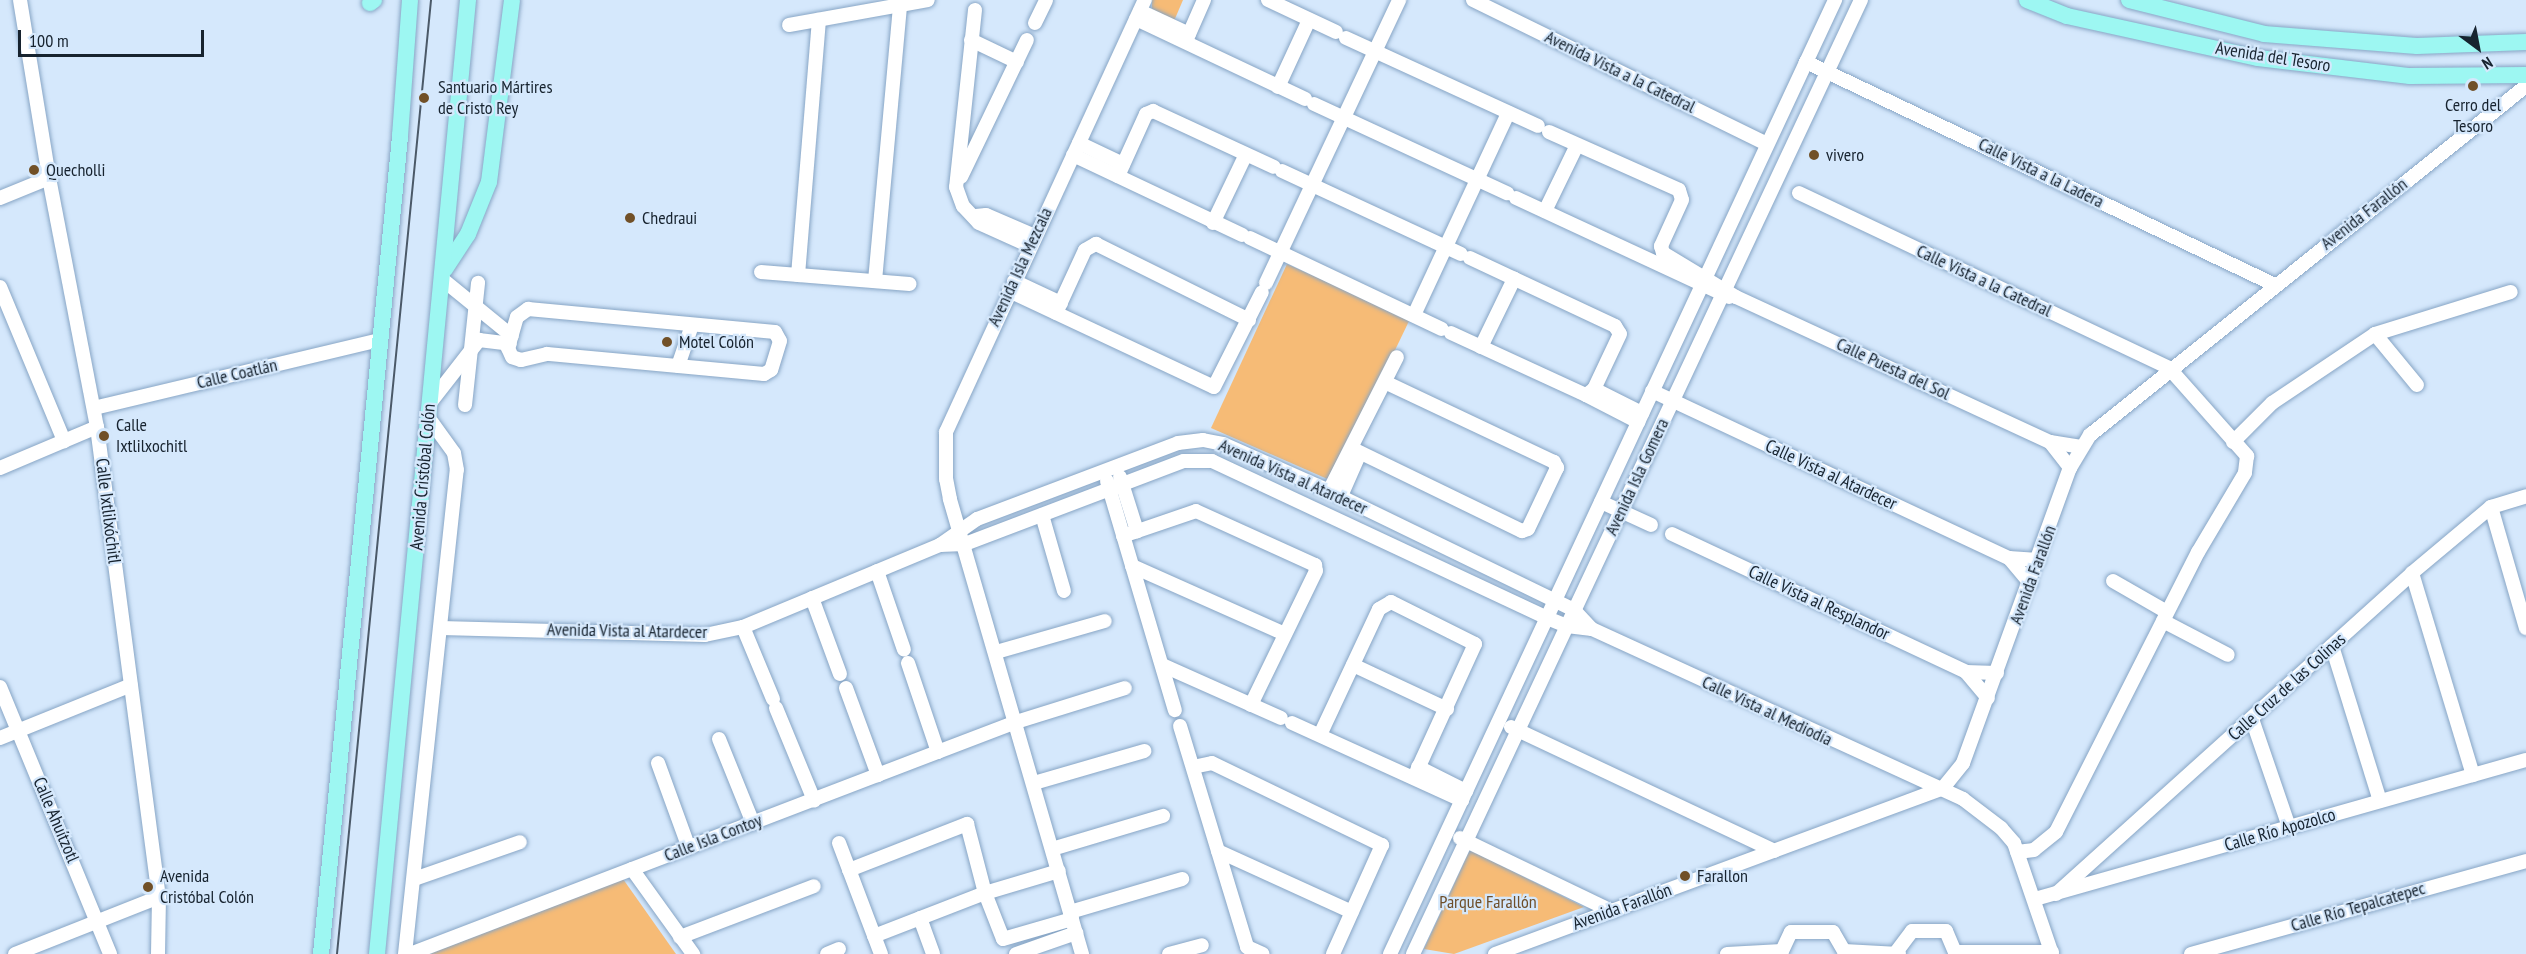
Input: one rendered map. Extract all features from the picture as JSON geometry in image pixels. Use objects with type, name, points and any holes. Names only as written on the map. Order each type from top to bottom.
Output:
[{"type":"main road","points":[[321,954],[410,0]]},
{"type":"main road","name":"Avenida Cristóbal Colón","points":[[376,954],[468,0]]},
{"type":"main road","points":[[443,276],[468,234],[489,182],[512,0]]},
{"type":"main road","name":"Avenida del Tesoro","points":[[2026,0],[2067,16],[2258,58],[2410,76],[2526,75]]},
{"type":"main road","name":"Avenida del Tesoro","points":[[2128,0],[2264,34],[2417,46],[2526,42]]},
{"type":"street","name":"Calle Ixtlilxóchitl","points":[[20,0],[49,178],[97,427],[159,897],[158,954]]},
{"type":"street","points":[[789,24],[900,7],[928,0]]},
{"type":"street","points":[[1035,23],[1046,0]]},
{"type":"street","points":[[1187,38],[1204,0]]},
{"type":"street","points":[[1268,0],[1378,53],[1679,190],[1682,200],[1661,246],[1664,253],[1704,281]]},
{"type":"street","points":[[1378,53],[1399,0]]},
{"type":"street","points":[[1011,286],[1215,387],[1344,117],[1407,0]]},
{"type":"street","name":"Avenida Vista a la Catedral","points":[[1473,0],[1767,144]]},
{"type":"street","name":"Avenida Isla Gomera","points":[[1390,954],[1835,0]]},
{"type":"street","name":"Avenida Isla Gomera","points":[[1413,954],[1673,400],[1728,294],[1861,0]]},
{"type":"street","points":[[875,281],[900,7]]},
{"type":"street","points":[[975,10],[956,187],[963,206],[976,216],[986,215],[1032,241]]},
{"type":"street","points":[[1140,10],[1187,38],[1309,102],[1545,211],[1704,281]]},
{"type":"street","name":"Avenida Isla Mezcala","points":[[1083,954],[946,479],[946,432],[1011,286],[1140,10]]},
{"type":"street","points":[[798,275],[819,20]]},
{"type":"street","points":[[1278,87],[1309,20]]},
{"type":"street","points":[[971,40],[1017,62]]},
{"type":"street","points":[[956,187],[1027,40]]},
{"type":"street","name":"Calle Vista a la Ladera","points":[[1806,62],[2275,285]]},
{"type":"street","name":"Avenida Farallón","points":[[1495,954],[1943,788],[1963,763],[2030,584],[2070,468],[2080,447],[2096,429],[2169,368],[2526,86]]},
{"type":"street","points":[[1120,170],[1146,114],[1154,111],[1514,279],[1618,329],[1590,394]]},
{"type":"street","points":[[1414,315],[1508,113]]},
{"type":"street","points":[[1545,211],[1577,144]]},
{"type":"street","points":[[1076,149],[1120,170],[1213,223],[1640,418]]},
{"type":"street","points":[[1213,223],[1246,154]]},
{"type":"street","points":[[0,198],[49,178]]},
{"type":"street","name":"Calle Vista a la Catedral","points":[[1799,193],[2169,368]]},
{"type":"street","points":[[1059,308],[1085,250],[1095,244],[1249,320]]},
{"type":"street","points":[[761,272],[910,284]]},
{"type":"street","points":[[443,276],[511,340]]},
{"type":"street","points":[[1481,347],[1514,279]]},
{"type":"street","name":"Calle Puesta del Sol","points":[[1704,281],[2050,442],[2080,447]]},
{"type":"street","points":[[465,405],[478,283]]},
{"type":"street","points":[[0,286],[64,441]]},
{"type":"street","points":[[2233,442],[2272,403],[2375,334],[2511,292]]},
{"type":"street","points":[[528,309],[693,325],[775,332],[780,341],[771,370],[764,375],[547,354],[521,360],[510,354],[511,340],[518,316],[528,309]]},
{"type":"street","points":[[678,366],[693,325]]},
{"type":"street","points":[[2375,334],[2417,385]]},
{"type":"street","name":"Calle Coatlán","points":[[94,408],[380,340]]},
{"type":"street","points":[[405,954],[457,470],[450,446],[429,410],[479,340],[511,340]]},
{"type":"street","points":[[1335,493],[1357,451],[1397,357]]},
{"type":"street","points":[[2017,852],[2034,850],[2056,832],[2165,617],[2245,473],[2248,461],[2169,368]]},
{"type":"street","points":[[1357,451],[1522,531],[1528,529],[1557,468],[1554,462],[1385,382]]},
{"type":"street","name":"Calle Vista al Atardecer","points":[[1652,391],[2009,558],[2038,560]]},
{"type":"street","points":[[0,468],[97,427]]},
{"type":"street","name":"Avenida Vista al Atardecer","points":[[441,628],[705,634],[743,627],[940,545],[960,528],[1178,443],[1203,440],[1223,444],[1335,493],[1574,610]]},
{"type":"street","name":"Calle Puesta del Sol","points":[[2050,442],[2070,468]]},
{"type":"street","name":"Avenida Vista al Atardecer","points":[[940,545],[965,544],[1184,461],[1212,461],[1567,626]]},
{"type":"street","points":[[1110,468],[1137,531]]},
{"type":"street","points":[[1116,486],[1123,536],[1175,710]]},
{"type":"street","name":"Calle Cruz de las Colinas","points":[[2056,894],[2412,573],[2491,507],[2526,496]]},
{"type":"street","points":[[1601,502],[1651,525]]},
{"type":"street","points":[[2491,507],[2526,628]]},
{"type":"street","points":[[1123,536],[1196,511],[1315,565],[1316,571],[1251,705]]},
{"type":"street","points":[[1042,514],[1064,591]]},
{"type":"street","name":"Calle Vista al Resplandor","points":[[1672,534],[1966,672],[1997,673]]},
{"type":"street","name":"Calle Vista al Atardecer","points":[[2009,558],[2030,584]]},
{"type":"street","points":[[1132,566],[1285,634]]},
{"type":"street","points":[[877,571],[938,752]]},
{"type":"street","points":[[2412,573],[2473,775]]},
{"type":"street","points":[[2114,581],[2165,617],[2228,655]]},
{"type":"street","points":[[812,598],[840,674]]},
{"type":"street","points":[[1320,735],[1379,609],[1391,602],[1475,644],[1416,772]]},
{"type":"street","name":"Calle Vista al Mediodía","points":[[1574,610],[1592,630]]},
{"type":"street","points":[[996,652],[1105,621]]},
{"type":"street","name":"Calle Vista al Mediodía","points":[[1567,626],[1592,630],[1911,778],[1943,788],[2001,828],[2017,852],[2052,953]]},
{"type":"street","points":[[743,627],[814,800]]},
{"type":"street","points":[[2332,646],[2380,801]]},
{"type":"street","points":[[1162,665],[1320,735],[1416,772],[1464,795]]},
{"type":"street","points":[[1353,665],[1447,709]]},
{"type":"street","name":"Calle Vista al Resplandor","points":[[1966,672],[1988,698]]},
{"type":"street","points":[[0,738],[130,685]]},
{"type":"street","name":"Calle Ahuítzotl","points":[[0,687],[98,919],[110,954]]},
{"type":"street","points":[[846,688],[878,775]]},
{"type":"street","name":"Calle Isla Contoy","points":[[410,954],[1016,722],[1125,688]]},
{"type":"street","points":[[2252,719],[2289,827]]},
{"type":"street","points":[[1499,721],[1732,834],[1773,851]]},
{"type":"street","points":[[1180,726],[1247,947],[1263,954]]},
{"type":"street","points":[[719,739],[753,823]]},
{"type":"street","points":[[1034,783],[1144,751]]},
{"type":"street","name":"Calle Río Apozolco","points":[[2035,899],[2526,760]]},
{"type":"street","points":[[658,763],[689,848]]},
{"type":"street","points":[[1193,767],[1212,763],[1378,841],[1381,850],[1333,954]]},
{"type":"street","points":[[1052,849],[1163,816]]},
{"type":"street","points":[[849,870],[967,824],[985,893],[1003,939],[1182,879]]},
{"type":"street","points":[[1447,832],[1612,911]]},
{"type":"street","points":[[1732,834],[1748,861]]},
{"type":"street","points":[[414,879],[520,842]]},
{"type":"street","points":[[839,843],[881,954]]},
{"type":"street","points":[[1218,851],[1352,912]]},
{"type":"street","name":"Calle Río Tepalcatepec","points":[[2191,954],[2526,861]]},
{"type":"street","points":[[632,870],[693,954]]},
{"type":"street","points":[[874,936],[985,893],[1059,871]]},
{"type":"street","points":[[680,937],[814,886]]},
{"type":"street","points":[[15,954],[98,919],[159,897]]},
{"type":"street","points":[[920,918],[933,954]]},
{"type":"street","points":[[1727,954],[1783,952],[1791,932],[1833,932],[1843,952],[1898,953],[1912,931],[1946,931],[1955,953],[2052,953]]},
{"type":"street","points":[[1016,954],[1076,933]]},
{"type":"street","points":[[1169,954],[1202,945]]},
{"type":"green space","points":[[1152,0],[1183,0],[1174,21],[1152,12]]},
{"type":"green space","points":[[1287,264],[1410,319],[1332,481],[1211,428]]},
{"type":"green space","name":"Parque Farallón","points":[[1470,850],[1584,907],[1454,954],[1424,949]]},
{"type":"green space","points":[[623,879],[676,954],[431,954],[432,953]]},
{"type":"tram line","points":[[337,954],[431,0]]},
{"type":"place","name":"Cerro del Tesoro","points":[[2473,86]]},
{"type":"place","name":"Santuario Mártires de Cristo Rey","points":[[424,98]]},
{"type":"place","name":"vivero","points":[[1814,155]]},
{"type":"place","name":"Quecholli","points":[[34,170]]},
{"type":"place","name":"Chedraui","points":[[630,218]]},
{"type":"place","name":"Motel Colón","points":[[667,342]]},
{"type":"place","name":"Calle Ixtlilxochitl","points":[[104,436]]},
{"type":"place","name":"Farallon","points":[[1685,876]]},
{"type":"place","name":"Avenida Cristóbal Colón","points":[[148,887]]}]
